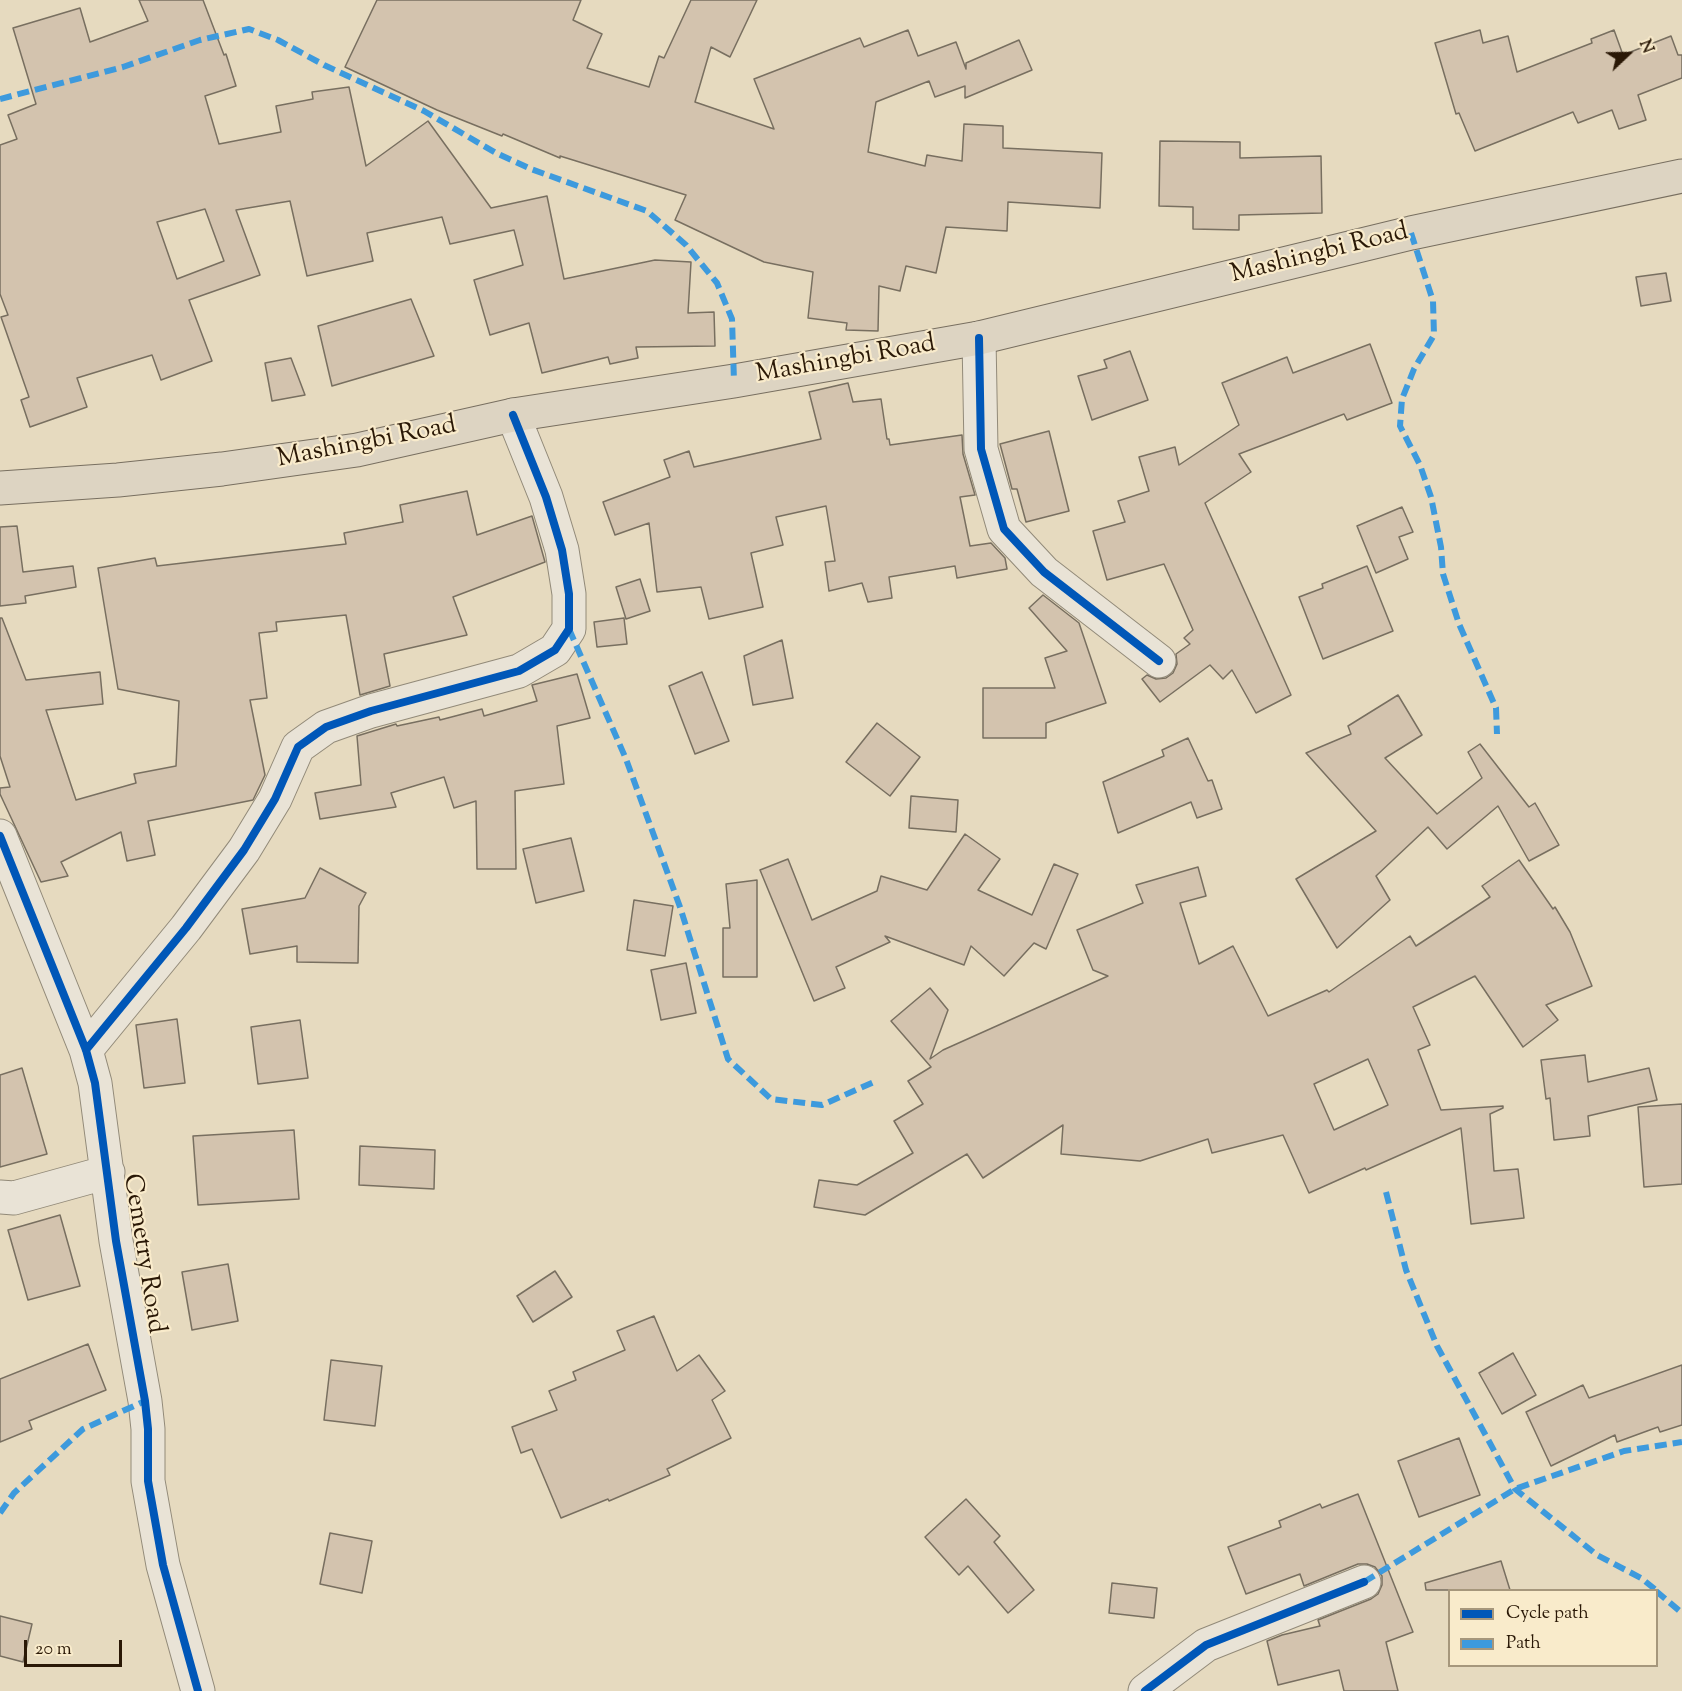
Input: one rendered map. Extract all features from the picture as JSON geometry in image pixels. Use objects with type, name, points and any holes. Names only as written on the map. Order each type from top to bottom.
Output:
[{"type":"main road","name":"Mashingbi Road","points":[[0,488],[117,480],[282,462],[357,450],[513,415],[734,381],[979,338],[1411,233],[1682,176]]},
{"type":"street","points":[[979,338],[981,449],[1004,529],[1044,572],[1159,661]]},
{"type":"street","points":[[86,1050],[186,928],[244,850],[275,799],[298,747],[326,727],[371,711],[519,671],[555,650],[569,629],[569,594],[562,550],[546,497],[513,415]]},
{"type":"street","name":"Cemetry Road","points":[[0,836],[86,1050],[95,1083],[117,1241],[145,1401],[148,1429],[148,1481],[163,1565],[198,1691]]},
{"type":"street","points":[[0,1197],[14,1198],[108,1173]]},
{"type":"street","points":[[1145,1691],[1206,1644],[1364,1582]]},
{"type":"building","points":[[139,0],[203,0],[224,55],[226,54],[236,86],[205,96],[219,144],[281,132],[276,106],[313,99],[312,92],[349,87],[366,166],[428,121],[491,208],[547,196],[564,279],[655,260],[691,262],[688,313],[714,312],[715,346],[636,347],[638,358],[610,364],[608,357],[542,373],[529,323],[490,335],[474,280],[523,265],[514,230],[450,244],[442,217],[367,233],[373,261],[307,276],[290,201],[236,210],[260,275],[189,300],[212,361],[161,380],[152,355],[77,378],[87,407],[30,427],[21,400],[29,397],[1,317],[8,315],[0,294],[0,145],[17,139],[8,115],[36,104],[13,28],[80,8],[90,42],[148,21]],"holes":[[[205,209],[224,261],[177,279],[157,222]]]},
{"type":"building","points":[[377,0],[581,0],[573,20],[602,34],[587,68],[649,87],[659,56],[664,58],[691,0],[757,0],[730,57],[711,47],[695,102],[774,129],[754,79],[860,38],[864,47],[908,30],[918,56],[956,42],[966,69],[966,63],[1019,40],[1032,70],[965,98],[965,86],[935,97],[929,81],[876,102],[868,152],[925,166],[927,155],[962,161],[964,124],[1003,126],[1003,148],[1102,153],[1100,208],[1008,202],[1007,231],[946,227],[936,273],[906,266],[900,291],[879,286],[878,331],[846,330],[847,323],[808,318],[813,272],[764,262],[675,220],[686,195],[560,156],[560,158],[437,110],[345,67]]},
{"type":"building","points":[[1480,30],[1483,43],[1508,36],[1517,72],[1592,43],[1591,39],[1614,30],[1623,55],[1671,36],[1678,55],[1682,55],[1682,78],[1638,95],[1646,120],[1619,129],[1612,110],[1578,123],[1573,112],[1475,151],[1459,113],[1456,114],[1435,43]]},
{"type":"building","points":[[1160,141],[1240,142],[1240,158],[1321,156],[1322,213],[1239,215],[1239,230],[1193,229],[1193,207],[1159,206]]},
{"type":"building","points":[[1666,273],[1671,301],[1641,306],[1636,277]]},
{"type":"building","points":[[411,299],[434,356],[332,386],[318,326]]},
{"type":"building","points":[[1370,344],[1392,403],[1347,420],[1344,414],[1239,454],[1251,472],[1205,503],[1291,695],[1256,713],[1232,670],[1223,679],[1210,665],[1160,702],[1142,679],[1147,675],[1156,679],[1166,678],[1173,673],[1177,664],[1176,654],[1190,644],[1184,638],[1193,630],[1164,564],[1107,580],[1093,531],[1125,522],[1118,501],[1149,491],[1139,457],[1175,447],[1179,465],[1239,425],[1222,383],[1287,357],[1293,373]]},
{"type":"building","points":[[1130,351],[1148,400],[1092,420],[1078,376],[1107,368],[1104,360]]},
{"type":"building","points":[[291,358],[305,395],[272,401],[265,363]]},
{"type":"building","points":[[848,383],[853,402],[881,399],[890,445],[962,435],[963,454],[975,495],[960,497],[970,546],[991,543],[1005,558],[1007,569],[957,578],[955,566],[889,577],[892,598],[868,602],[862,583],[829,591],[825,562],[835,561],[826,506],[776,517],[783,545],[751,553],[763,607],[709,619],[701,587],[657,592],[649,523],[615,535],[603,502],[670,477],[664,460],[689,451],[694,467],[821,439],[809,392]]},
{"type":"building","points":[[1049,431],[1069,511],[1026,522],[1017,489],[1012,489],[1000,444]]},
{"type":"building","points":[[467,491],[477,535],[532,516],[545,562],[453,597],[467,635],[384,654],[390,686],[360,695],[346,615],[276,622],[277,631],[259,633],[267,698],[250,700],[265,775],[253,800],[148,821],[155,855],[127,861],[121,832],[61,862],[68,876],[41,882],[0,794],[0,788],[10,787],[0,756],[0,618],[2,618],[26,680],[100,672],[103,704],[46,710],[76,800],[136,783],[134,774],[176,766],[179,701],[118,689],[98,568],[155,558],[157,566],[346,544],[344,533],[403,522],[400,505]]},
{"type":"building","points":[[1402,507],[1413,532],[1399,537],[1408,559],[1376,573],[1357,526]]},
{"type":"building","points":[[17,526],[23,572],[73,566],[76,587],[25,596],[26,603],[0,606],[0,527]]},
{"type":"building","points":[[1367,566],[1393,631],[1323,659],[1299,597],[1323,588],[1322,584]]},
{"type":"building","points":[[640,579],[650,611],[626,619],[616,587]]},
{"type":"building","points":[[1043,595],[1079,623],[1106,703],[1046,723],[1046,738],[983,738],[983,688],[1055,688],[1045,658],[1067,651],[1029,608]]},
{"type":"building","points":[[624,618],[627,644],[597,647],[594,622]]},
{"type":"building","points":[[782,640],[793,698],[753,705],[744,656]]},
{"type":"building","points":[[702,672],[729,741],[695,754],[669,686]]},
{"type":"building","points":[[577,674],[590,718],[557,726],[564,784],[515,791],[516,869],[477,869],[476,801],[454,808],[444,777],[391,793],[396,807],[320,819],[315,793],[361,785],[357,736],[396,724],[397,726],[439,717],[440,720],[482,709],[484,716],[537,701],[532,685]]},
{"type":"building","points":[[1398,695],[1422,735],[1385,758],[1437,814],[1482,778],[1468,752],[1480,744],[1529,807],[1535,803],[1559,845],[1529,861],[1498,806],[1447,849],[1428,827],[1376,876],[1390,900],[1337,948],[1296,879],[1376,831],[1306,753],[1351,734],[1348,726]]},
{"type":"building","points":[[877,723],[920,757],[890,796],[846,762]]},
{"type":"building","points":[[1188,738],[1208,781],[1212,780],[1222,809],[1197,818],[1191,802],[1118,833],[1103,782],[1164,756],[1162,750]]},
{"type":"building","points":[[911,796],[958,800],[956,832],[909,828]]},
{"type":"building","points":[[965,834],[1000,859],[978,890],[1032,915],[1054,864],[1078,874],[1046,949],[1034,943],[1004,976],[971,946],[964,965],[885,936],[890,942],[836,967],[845,988],[814,1001],[760,870],[788,859],[812,920],[877,891],[881,876],[927,890]]},
{"type":"building","points":[[571,838],[584,891],[536,903],[523,849]]},
{"type":"building","points":[[1519,860],[1553,909],[1555,907],[1570,932],[1592,986],[1546,1005],[1558,1020],[1523,1047],[1475,976],[1413,1007],[1430,1045],[1418,1050],[1441,1110],[1503,1106],[1490,1114],[1494,1171],[1518,1169],[1524,1218],[1471,1224],[1461,1128],[1309,1193],[1283,1135],[1212,1153],[1208,1139],[1140,1161],[1061,1154],[1063,1125],[983,1178],[967,1154],[865,1215],[814,1207],[819,1180],[857,1185],[913,1153],[894,1121],[923,1104],[908,1081],[931,1067],[891,1021],[930,988],[948,1010],[930,1059],[943,1050],[1108,976],[1093,970],[1077,930],[1143,903],[1136,885],[1198,867],[1206,896],[1180,903],[1199,964],[1233,946],[1268,1016],[1327,990],[1329,992],[1410,936],[1416,946],[1490,897],[1482,886]],"holes":[[[1368,1059],[1388,1105],[1334,1130],[1314,1084]]]},
{"type":"building","points":[[320,868],[366,893],[359,906],[358,963],[297,962],[297,946],[250,954],[242,909],[305,898]]},
{"type":"building","points":[[757,880],[757,977],[723,977],[723,928],[730,928],[726,884]]},
{"type":"building","points":[[634,900],[673,906],[665,956],[627,950]]},
{"type":"building","points":[[686,963],[696,1013],[661,1020],[651,970]]},
{"type":"building","points":[[177,1019],[185,1083],[144,1088],[136,1025]]},
{"type":"building","points":[[300,1020],[308,1078],[258,1084],[251,1027]]},
{"type":"building","points":[[1585,1055],[1588,1082],[1649,1068],[1657,1100],[1588,1116],[1590,1136],[1554,1140],[1550,1098],[1546,1099],[1541,1060]]},
{"type":"building","points":[[22,1068],[47,1154],[0,1167],[0,1075]]},
{"type":"building","points":[[1682,1104],[1682,1184],[1644,1187],[1638,1107]]},
{"type":"building","points":[[294,1130],[299,1199],[198,1205],[193,1136]]},
{"type":"building","points":[[360,1146],[435,1150],[434,1189],[359,1185]]},
{"type":"building","points":[[60,1215],[80,1286],[28,1300],[8,1230]]},
{"type":"building","points":[[228,1264],[238,1321],[192,1330],[182,1272]]},
{"type":"building","points":[[555,1271],[572,1297],[533,1322],[517,1296]]},
{"type":"building","points":[[654,1316],[677,1371],[699,1355],[725,1391],[712,1400],[731,1438],[667,1469],[670,1475],[609,1501],[608,1499],[561,1518],[532,1449],[521,1453],[512,1427],[557,1410],[549,1391],[576,1380],[573,1372],[625,1350],[617,1331]]},
{"type":"building","points":[[88,1344],[106,1390],[29,1421],[32,1429],[0,1442],[0,1379]]},
{"type":"building","points":[[1513,1353],[1536,1395],[1502,1414],[1479,1373]]},
{"type":"building","points":[[331,1360],[382,1366],[375,1426],[324,1420]]},
{"type":"building","points":[[1682,1365],[1682,1425],[1660,1432],[1658,1427],[1617,1442],[1615,1435],[1551,1466],[1526,1412],[1583,1385],[1589,1398]]},
{"type":"building","points":[[1459,1438],[1480,1495],[1419,1517],[1398,1461]]},
{"type":"building","points":[[1358,1494],[1413,1632],[1386,1642],[1398,1691],[1344,1691],[1339,1670],[1278,1685],[1267,1641],[1320,1626],[1318,1620],[1371,1599],[1378,1594],[1382,1585],[1382,1576],[1375,1567],[1358,1564],[1304,1586],[1300,1574],[1246,1594],[1228,1547],[1281,1527],[1279,1521],[1320,1504],[1322,1508]]},
{"type":"building","points":[[966,1499],[1000,1536],[994,1542],[1034,1590],[1008,1613],[968,1566],[959,1575],[925,1537]]},
{"type":"building","points":[[330,1533],[372,1541],[362,1593],[320,1584]]},
{"type":"building","points":[[1501,1561],[1510,1589],[1426,1590],[1425,1583]]},
{"type":"building","points":[[1112,1583],[1157,1588],[1154,1618],[1109,1613]]},
{"type":"building","points":[[0,1616],[32,1624],[23,1662],[0,1656]]},
{"type":"marked path","points":[[0,99],[123,67],[200,40],[249,29],[278,40],[324,65],[424,111],[496,153],[531,169],[647,211],[686,245],[717,283],[732,319],[734,381]]},
{"type":"marked path","points":[[1411,233],[1433,301],[1434,335],[1414,369],[1402,399],[1400,426],[1420,465],[1431,497],[1441,547],[1443,574],[1459,624],[1496,708],[1497,734]]},
{"type":"marked path","points":[[569,629],[626,759],[680,907],[728,1059],[771,1099],[822,1105],[874,1082]]},
{"type":"marked path","points":[[1386,1192],[1406,1270],[1437,1346],[1515,1489],[1597,1555],[1641,1578],[1655,1589]]},
{"type":"marked path","points":[[0,1513],[14,1493],[83,1429],[145,1401]]},
{"type":"marked path","points":[[1364,1582],[1515,1489],[1624,1451],[1682,1442]]},
{"type":"marked path","points":[[1658,1593],[1682,1613]]},
{"type":"cycle path","points":[[979,338],[981,449],[1004,529],[1044,572],[1159,661]]},
{"type":"cycle path","points":[[86,1050],[186,928],[244,850],[275,799],[298,747],[326,727],[371,711],[519,671],[555,650],[569,629],[569,594],[562,550],[546,497],[513,415]]},
{"type":"cycle path","points":[[0,836],[86,1050],[95,1083],[116,1241],[145,1401],[148,1429],[148,1481],[163,1565],[198,1691]]},
{"type":"cycle path","points":[[1145,1691],[1206,1645],[1364,1582]]}]
